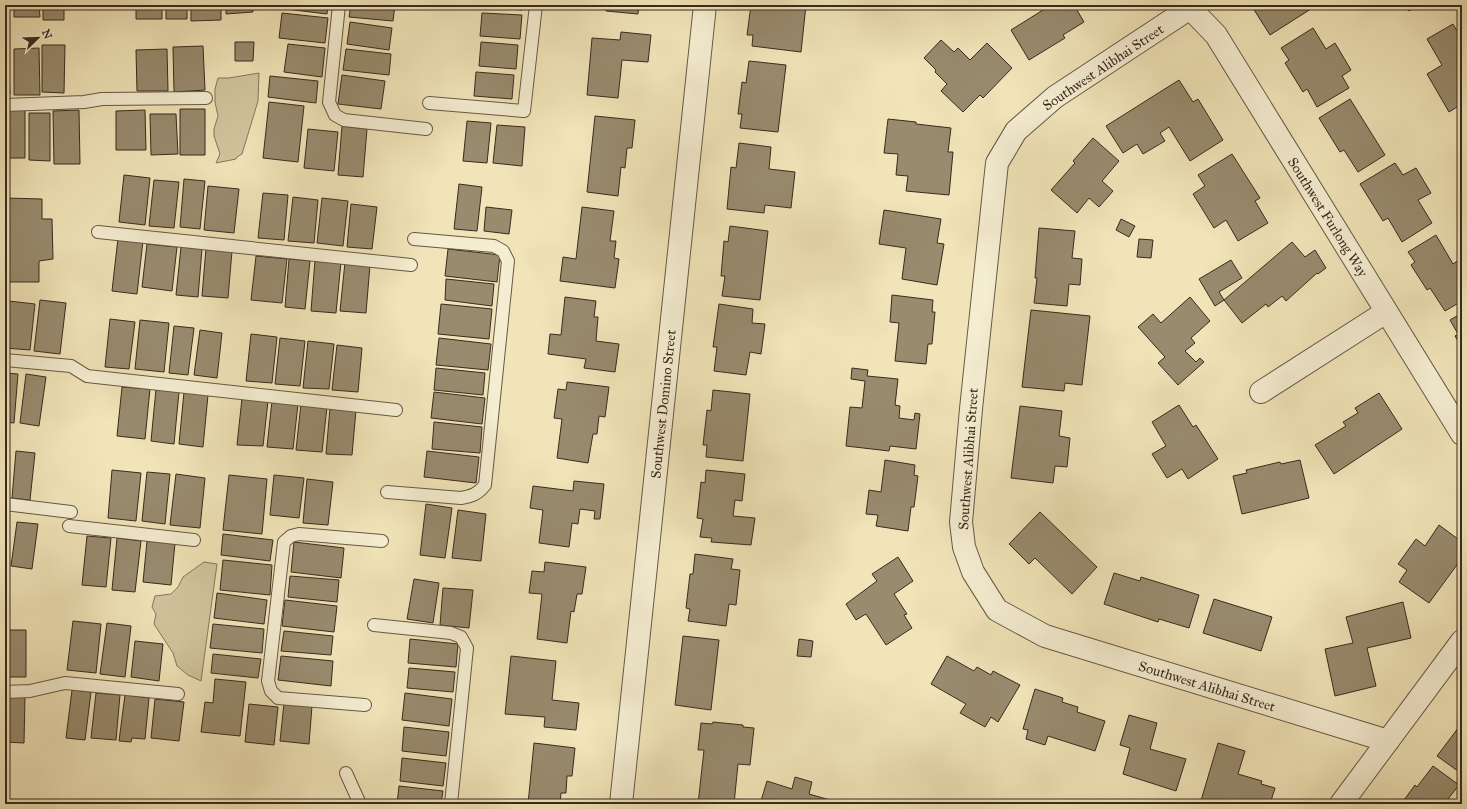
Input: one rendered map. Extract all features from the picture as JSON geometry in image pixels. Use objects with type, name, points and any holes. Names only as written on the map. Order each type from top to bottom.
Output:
[{"type":"street","name":"Southwest Domino Street","points":[[621,804],[704,5]]},
{"type":"street","name":"Southwest Furlong Way","points":[[1190,7],[1216,35],[1462,434]]},
{"type":"street","name":"Southwest Alibhai Street","points":[[1190,7],[1055,97],[1016,130],[997,163],[970,409],[961,522],[964,547],[973,572],[997,610],[1045,636],[1388,740]]},
{"type":"street","points":[[1262,392],[1386,312]]},
{"type":"street","points":[[1341,804],[1462,641]]},
{"type":"lane","points":[[339,5],[329,102],[334,115],[344,120],[426,129]]},
{"type":"lane","points":[[430,103],[524,110],[536,5]]},
{"type":"lane","points":[[5,104],[84,102],[102,99],[206,98]]},
{"type":"lane","points":[[98,232],[411,265]]},
{"type":"lane","points":[[387,492],[461,498],[480,492],[485,485],[508,261],[503,250],[494,246],[414,239]]},
{"type":"lane","points":[[5,360],[71,366],[87,376],[396,410]]},
{"type":"lane","points":[[5,504],[72,512]]},
{"type":"lane","points":[[69,526],[194,540]]},
{"type":"lane","points":[[365,705],[278,698],[271,690],[268,681],[284,542],[291,536],[299,534],[382,541]]},
{"type":"lane","points":[[374,625],[451,632],[461,637],[467,648],[451,804]]},
{"type":"lane","points":[[5,692],[30,691],[65,683],[178,694]]},
{"type":"lane","points":[[346,773],[360,804]]},
{"type":"shaded area","points":[[259,73],[258,101],[242,154],[236,159],[216,163],[220,154],[214,136],[214,129],[218,116],[215,102],[215,89],[218,78],[229,78]]},
{"type":"shaded area","points":[[204,562],[217,564],[201,681],[188,675],[177,666],[173,653],[154,624],[156,614],[152,607],[155,596],[171,594],[178,587],[183,577]]},
{"type":"building","points":[[5,5],[9,5],[9,18],[5,18]]},
{"type":"building","points":[[14,5],[39,5],[40,17],[14,17]]},
{"type":"building","points":[[43,5],[64,5],[64,20],[43,20]]},
{"type":"building","points":[[136,5],[162,5],[162,19],[136,19]]},
{"type":"building","points":[[166,5],[187,5],[187,19],[166,19]]},
{"type":"building","points":[[191,5],[221,5],[221,20],[191,21]]},
{"type":"building","points":[[226,5],[252,5],[253,12],[226,14]]},
{"type":"building","points":[[287,5],[328,5],[327,14],[286,9]]},
{"type":"building","points":[[351,5],[395,5],[393,21],[349,17]]},
{"type":"building","points":[[522,5],[522,10],[483,6]]},
{"type":"building","points":[[607,5],[639,5],[638,14],[606,11]]},
{"type":"building","points":[[751,5],[806,5],[801,52],[752,46],[753,35],[747,35]]},
{"type":"building","points":[[1051,5],[1074,5],[1084,22],[1063,35],[1065,38],[1029,60],[1011,30]]},
{"type":"building","points":[[1251,5],[1312,5],[1314,7],[1270,35]]},
{"type":"building","points":[[1405,5],[1418,5],[1409,11]]},
{"type":"building","points":[[282,13],[328,18],[325,43],[279,38]]},
{"type":"building","points":[[482,13],[522,15],[520,39],[480,36]]},
{"type":"building","points":[[350,22],[392,28],[389,50],[347,44]]},
{"type":"building","points":[[1453,24],[1460,36],[1462,36],[1462,86],[1458,88],[1462,94],[1462,104],[1449,112],[1427,74],[1442,65],[1427,39]]},
{"type":"building","points":[[1313,28],[1326,49],[1335,43],[1351,70],[1342,76],[1349,88],[1317,107],[1307,89],[1303,92],[1285,63],[1289,60],[1281,48]]},
{"type":"building","points":[[621,32],[651,35],[648,62],[622,60],[618,98],[587,95],[592,38],[620,40]]},
{"type":"building","points":[[941,40],[954,52],[958,48],[970,60],[987,43],[1012,68],[983,98],[980,95],[963,112],[941,91],[947,84],[924,58]]},
{"type":"building","points":[[235,42],[254,42],[253,61],[235,61]]},
{"type":"building","points":[[481,42],[518,45],[516,69],[479,66]]},
{"type":"building","points":[[288,44],[325,48],[322,77],[284,72]]},
{"type":"building","points":[[5,45],[8,45],[10,94],[5,94]]},
{"type":"building","points":[[42,45],[65,45],[64,93],[42,92]]},
{"type":"building","points":[[203,46],[205,90],[174,92],[173,47]]},
{"type":"building","points":[[39,48],[40,95],[14,95],[14,49]]},
{"type":"building","points":[[167,49],[168,91],[137,91],[136,50]]},
{"type":"building","points":[[346,49],[391,54],[389,75],[343,70]]},
{"type":"building","points":[[749,61],[786,65],[778,132],[740,128],[742,114],[738,114],[742,82],[746,83]]},
{"type":"building","points":[[476,72],[514,75],[512,99],[474,96]]},
{"type":"building","points":[[342,75],[385,81],[381,109],[338,104]]},
{"type":"building","points":[[270,76],[318,81],[316,103],[268,97]]},
{"type":"building","points":[[1179,80],[1193,102],[1198,99],[1223,140],[1190,161],[1169,127],[1160,133],[1165,141],[1143,154],[1137,144],[1123,153],[1106,126]]},
{"type":"building","points":[[1350,99],[1385,155],[1358,172],[1344,150],[1340,152],[1319,118]]},
{"type":"building","points":[[269,102],[304,106],[298,162],[263,158]]},
{"type":"building","points":[[180,109],[205,109],[205,155],[180,155]]},
{"type":"building","points":[[5,110],[25,110],[25,158],[5,158]]},
{"type":"building","points":[[79,110],[80,164],[54,164],[53,111]]},
{"type":"building","points":[[145,110],[146,150],[116,150],[116,111]]},
{"type":"building","points":[[29,113],[50,113],[50,161],[29,160]]},
{"type":"building","points":[[150,114],[176,114],[178,154],[151,155]]},
{"type":"building","points":[[595,116],[635,120],[632,148],[627,148],[625,168],[621,167],[618,196],[587,192]]},
{"type":"building","points":[[888,119],[951,128],[948,152],[953,152],[949,195],[906,191],[908,176],[896,175],[898,154],[884,153]]},
{"type":"building","points":[[467,121],[491,123],[487,163],[463,161]]},
{"type":"building","points":[[497,125],[525,127],[522,166],[493,163]]},
{"type":"building","points":[[342,126],[367,129],[363,177],[338,175]]},
{"type":"building","points":[[308,129],[338,132],[334,171],[304,168]]},
{"type":"building","points":[[1093,138],[1119,161],[1102,181],[1113,191],[1099,207],[1089,198],[1077,213],[1051,190],[1075,163],[1073,161]]},
{"type":"building","points":[[739,143],[771,147],[769,169],[795,172],[791,208],[765,205],[764,213],[727,209],[731,167],[736,168]]},
{"type":"building","points":[[1232,154],[1260,198],[1255,201],[1268,223],[1238,241],[1226,220],[1214,228],[1193,194],[1205,186],[1198,175]]},
{"type":"building","points":[[1395,163],[1403,175],[1416,168],[1431,193],[1418,200],[1432,223],[1402,242],[1388,218],[1383,221],[1360,184]]},
{"type":"building","points":[[124,175],[150,178],[145,225],[119,222]]},
{"type":"building","points":[[184,179],[205,181],[200,229],[180,227]]},
{"type":"building","points":[[154,180],[179,182],[174,228],[149,226]]},
{"type":"building","points":[[459,184],[482,187],[477,231],[454,229]]},
{"type":"building","points":[[208,186],[239,189],[234,233],[204,230]]},
{"type":"building","points":[[263,193],[288,195],[284,240],[258,238]]},
{"type":"building","points":[[293,197],[318,200],[314,243],[288,241]]},
{"type":"building","points":[[5,198],[42,199],[42,219],[52,219],[53,259],[39,261],[39,282],[5,282]]},
{"type":"building","points":[[322,198],[348,201],[343,246],[317,243]]},
{"type":"building","points":[[351,204],[377,207],[372,249],[347,247]]},
{"type":"building","points":[[486,207],[512,210],[509,234],[484,231]]},
{"type":"building","points":[[582,207],[614,211],[610,241],[616,241],[614,258],[619,259],[615,288],[560,281],[563,257],[576,259]]},
{"type":"building","points":[[884,210],[941,219],[937,243],[944,244],[937,285],[902,279],[906,248],[879,244]]},
{"type":"building","points":[[1121,219],[1135,226],[1129,237],[1116,230]]},
{"type":"building","points":[[730,226],[768,231],[760,300],[722,296],[725,276],[721,276],[724,241],[728,242]]},
{"type":"building","points":[[1039,228],[1075,231],[1072,258],[1082,259],[1080,285],[1069,284],[1067,306],[1034,303],[1037,278],[1035,278]]},
{"type":"building","points":[[1436,235],[1453,264],[1462,258],[1462,301],[1445,311],[1430,288],[1427,290],[1411,265],[1415,262],[1408,252]]},
{"type":"building","points":[[118,238],[143,241],[137,294],[112,291]]},
{"type":"building","points":[[1139,239],[1153,240],[1151,258],[1137,257]]},
{"type":"building","points":[[1292,242],[1305,257],[1315,250],[1326,268],[1318,274],[1317,273],[1286,301],[1282,296],[1268,307],[1266,304],[1242,323],[1224,300]]},
{"type":"building","points":[[147,244],[177,247],[172,291],[142,287]]},
{"type":"building","points":[[181,247],[202,249],[198,297],[176,295]]},
{"type":"building","points":[[206,248],[232,251],[228,298],[202,296]]},
{"type":"building","points":[[448,249],[500,255],[497,282],[445,276]]},
{"type":"building","points":[[256,256],[287,259],[282,303],[251,300]]},
{"type":"building","points":[[289,259],[310,261],[305,309],[285,307]]},
{"type":"building","points":[[315,260],[341,262],[336,313],[311,311]]},
{"type":"building","points":[[1231,260],[1242,278],[1219,292],[1224,300],[1215,306],[1199,279]]},
{"type":"building","points":[[345,262],[370,265],[366,313],[340,311]]},
{"type":"building","points":[[446,279],[494,284],[492,306],[445,300]]},
{"type":"building","points":[[892,295],[933,300],[932,312],[935,312],[932,344],[928,344],[926,364],[895,361],[899,323],[890,322]]},
{"type":"building","points":[[565,297],[596,301],[594,317],[598,317],[596,341],[619,344],[615,372],[584,368],[586,359],[548,354],[550,334],[561,335]]},
{"type":"building","points":[[1190,297],[1210,321],[1191,338],[1195,343],[1185,351],[1196,362],[1200,358],[1204,362],[1178,385],[1158,363],[1165,357],[1138,327],[1153,314],[1161,323]]},
{"type":"building","points":[[40,300],[66,303],[60,354],[34,351]]},
{"type":"building","points":[[9,301],[35,304],[30,350],[5,348]]},
{"type":"building","points":[[441,304],[492,309],[489,339],[438,334]]},
{"type":"building","points":[[719,304],[753,309],[752,323],[765,324],[761,354],[750,352],[746,375],[714,371],[717,347],[713,347]]},
{"type":"building","points":[[1031,310],[1090,316],[1082,385],[1065,383],[1064,391],[1022,387]]},
{"type":"building","points":[[1462,313],[1462,348],[1455,336],[1458,334],[1450,320]]},
{"type":"building","points":[[110,319],[135,322],[129,369],[105,367]]},
{"type":"building","points":[[140,320],[169,323],[164,372],[135,369]]},
{"type":"building","points":[[174,326],[194,328],[188,375],[169,373]]},
{"type":"building","points":[[200,330],[222,333],[217,378],[194,375]]},
{"type":"building","points":[[251,334],[277,337],[272,383],[246,381]]},
{"type":"building","points":[[280,338],[305,341],[300,386],[275,384]]},
{"type":"building","points":[[439,338],[491,344],[488,370],[436,365]]},
{"type":"building","points":[[308,341],[334,344],[329,389],[303,388]]},
{"type":"building","points":[[337,345],[362,348],[358,392],[332,390]]},
{"type":"building","points":[[436,368],[485,373],[483,395],[434,390]]},
{"type":"building","points":[[852,368],[868,370],[867,376],[898,379],[895,405],[900,406],[899,418],[914,420],[915,413],[920,414],[916,449],[890,446],[889,451],[846,446],[850,407],[862,408],[865,381],[851,379]]},
{"type":"building","points":[[5,373],[18,374],[14,423],[5,422]]},
{"type":"building","points":[[26,374],[46,377],[39,426],[20,423]]},
{"type":"building","points":[[567,382],[609,387],[605,417],[599,416],[597,434],[593,434],[588,463],[557,458],[562,419],[554,418],[558,389],[566,390]]},
{"type":"building","points":[[122,387],[150,389],[145,439],[117,436]]},
{"type":"building","points":[[156,389],[179,392],[174,444],[151,441]]},
{"type":"building","points":[[713,390],[750,394],[743,461],[706,457],[707,445],[703,445],[707,410],[711,411]]},
{"type":"building","points":[[184,392],[208,395],[203,447],[179,444]]},
{"type":"building","points":[[434,392],[485,398],[482,424],[431,418]]},
{"type":"building","points":[[1379,393],[1402,429],[1334,474],[1315,445],[1346,426],[1343,422],[1358,413],[1355,408]]},
{"type":"building","points":[[242,398],[268,401],[263,446],[237,445]]},
{"type":"building","points":[[272,401],[298,404],[293,449],[267,447]]},
{"type":"building","points":[[301,404],[327,407],[322,452],[296,450]]},
{"type":"building","points":[[1179,405],[1193,427],[1196,425],[1218,459],[1188,479],[1182,469],[1167,478],[1152,454],[1166,446],[1152,422]]},
{"type":"building","points":[[1020,406],[1062,411],[1059,436],[1070,438],[1067,467],[1055,466],[1053,483],[1011,478]]},
{"type":"building","points":[[330,408],[356,410],[352,455],[326,454]]},
{"type":"building","points":[[434,422],[482,427],[480,453],[432,449]]},
{"type":"building","points":[[5,451],[9,452],[5,497]]},
{"type":"building","points":[[16,451],[35,453],[30,500],[12,498]]},
{"type":"building","points":[[427,451],[479,457],[476,483],[424,477]]},
{"type":"building","points":[[885,460],[915,465],[914,475],[918,476],[914,507],[911,507],[908,531],[876,526],[878,515],[866,514],[869,490],[881,492]]},
{"type":"building","points":[[1300,460],[1309,498],[1242,514],[1233,476],[1247,473],[1246,470],[1280,462],[1281,464]]},
{"type":"building","points":[[112,470],[141,473],[136,521],[108,518]]},
{"type":"building","points":[[706,470],[745,474],[742,501],[735,500],[733,516],[755,518],[751,545],[711,542],[712,538],[700,537],[703,519],[697,518],[701,482],[705,483]]},
{"type":"building","points":[[147,472],[170,474],[165,524],[142,521]]},
{"type":"building","points":[[176,474],[205,478],[200,528],[170,525]]},
{"type":"building","points":[[229,475],[267,479],[262,534],[223,530]]},
{"type":"building","points":[[274,475],[304,478],[299,518],[270,515]]},
{"type":"building","points":[[307,479],[333,482],[328,525],[303,523]]},
{"type":"building","points":[[574,481],[604,484],[600,519],[594,519],[595,511],[580,509],[578,524],[572,523],[569,547],[539,543],[543,510],[530,508],[533,486],[573,491]]},
{"type":"building","points":[[426,504],[452,508],[445,558],[420,555]]},
{"type":"building","points":[[458,510],[486,514],[481,561],[452,558]]},
{"type":"building","points":[[1040,512],[1097,567],[1072,594],[1035,558],[1029,564],[1009,544]]},
{"type":"building","points":[[17,522],[38,524],[32,569],[11,566]]},
{"type":"building","points":[[1439,525],[1462,542],[1462,558],[1429,603],[1399,582],[1407,570],[1398,564],[1416,539],[1425,546]]},
{"type":"building","points":[[223,534],[273,540],[270,561],[221,555]]},
{"type":"building","points":[[87,536],[111,538],[106,587],[82,585]]},
{"type":"building","points":[[117,538],[141,541],[135,592],[112,590]]},
{"type":"building","points":[[147,541],[175,543],[171,585],[143,582]]},
{"type":"building","points":[[294,542],[344,548],[341,578],[291,572]]},
{"type":"building","points":[[695,554],[733,559],[731,569],[740,570],[736,605],[729,604],[726,626],[688,621],[690,609],[686,608],[690,574],[693,574]]},
{"type":"building","points":[[898,557],[913,581],[894,594],[907,614],[904,615],[912,628],[886,645],[866,614],[856,620],[846,604],[877,581],[872,574]]},
{"type":"building","points":[[223,560],[272,565],[270,595],[220,590]]},
{"type":"building","points":[[545,562],[586,567],[582,594],[577,594],[574,612],[571,611],[567,643],[537,639],[542,594],[529,593],[532,571],[544,572]]},
{"type":"building","points":[[1114,573],[1140,581],[1141,577],[1199,595],[1189,628],[1159,619],[1158,622],[1104,604]]},
{"type":"building","points":[[290,576],[339,580],[337,602],[288,597]]},
{"type":"building","points":[[414,579],[439,583],[433,623],[407,619]]},
{"type":"building","points":[[443,588],[473,590],[469,628],[440,625]]},
{"type":"building","points":[[217,593],[267,600],[264,624],[214,618]]},
{"type":"building","points":[[1214,599],[1272,617],[1261,651],[1203,633]]},
{"type":"building","points":[[285,600],[337,606],[334,632],[282,626]]},
{"type":"building","points":[[1403,602],[1411,638],[1367,648],[1376,686],[1335,696],[1325,649],[1353,643],[1346,617]]},
{"type":"building","points":[[73,621],[101,624],[96,673],[67,670]]},
{"type":"building","points":[[107,623],[131,626],[125,677],[100,674]]},
{"type":"building","points":[[213,624],[264,629],[262,653],[210,648]]},
{"type":"building","points":[[5,630],[26,630],[26,677],[5,677]]},
{"type":"building","points":[[284,631],[333,636],[331,655],[281,651]]},
{"type":"building","points":[[683,636],[719,640],[711,710],[675,705]]},
{"type":"building","points":[[410,639],[458,644],[456,667],[408,663]]},
{"type":"building","points":[[799,639],[813,641],[811,657],[797,656]]},
{"type":"building","points":[[135,641],[163,644],[159,681],[131,677]]},
{"type":"building","points":[[213,654],[261,659],[258,678],[211,673]]},
{"type":"building","points":[[281,656],[333,661],[331,686],[278,680]]},
{"type":"building","points":[[511,656],[556,661],[552,700],[579,703],[576,730],[544,727],[545,717],[505,714]]},
{"type":"building","points":[[947,656],[974,671],[977,667],[991,675],[993,671],[1020,685],[998,722],[991,717],[985,727],[960,713],[966,704],[931,684]]},
{"type":"building","points":[[409,668],[455,672],[453,692],[407,688]]},
{"type":"building","points":[[215,679],[246,682],[240,736],[201,732],[205,702],[213,703]]},
{"type":"building","points":[[1035,689],[1063,698],[1062,702],[1078,707],[1077,712],[1105,721],[1095,751],[1048,736],[1045,745],[1026,739],[1028,730],[1023,729]]},
{"type":"building","points":[[72,690],[91,692],[85,740],[66,738]]},
{"type":"building","points":[[96,693],[120,695],[116,740],[91,738]]},
{"type":"building","points":[[405,693],[452,699],[449,726],[402,720]]},
{"type":"building","points":[[125,695],[149,698],[145,739],[132,738],[131,742],[119,741]]},
{"type":"building","points":[[5,696],[25,696],[24,743],[5,742]]},
{"type":"building","points":[[155,699],[184,702],[179,741],[151,738]]},
{"type":"building","points":[[284,703],[312,706],[309,744],[280,741]]},
{"type":"building","points":[[249,704],[278,707],[274,745],[245,742]]},
{"type":"building","points":[[1129,715],[1157,723],[1150,749],[1186,759],[1176,791],[1123,774],[1130,748],[1120,745]]},
{"type":"building","points":[[713,722],[743,725],[743,727],[754,728],[750,765],[738,764],[734,804],[698,804],[704,750],[698,750],[701,723],[712,724]]},
{"type":"building","points":[[1462,723],[1462,774],[1437,756]]},
{"type":"building","points":[[404,727],[449,732],[446,756],[402,751]]},
{"type":"building","points":[[534,743],[575,748],[572,776],[567,776],[566,793],[561,793],[560,804],[528,804]]},
{"type":"building","points":[[1218,743],[1245,751],[1238,774],[1262,781],[1261,784],[1275,788],[1270,804],[1220,804],[1213,802],[1213,804],[1200,804]]},
{"type":"building","points":[[402,758],[446,763],[443,786],[400,781]]},
{"type":"building","points":[[1433,766],[1459,785],[1444,804],[1401,804],[1415,785],[1417,787]]},
{"type":"building","points":[[795,777],[812,782],[809,794],[837,802],[836,804],[760,804],[767,781],[792,789]]},
{"type":"building","points":[[399,786],[443,791],[441,804],[397,804]]}]
